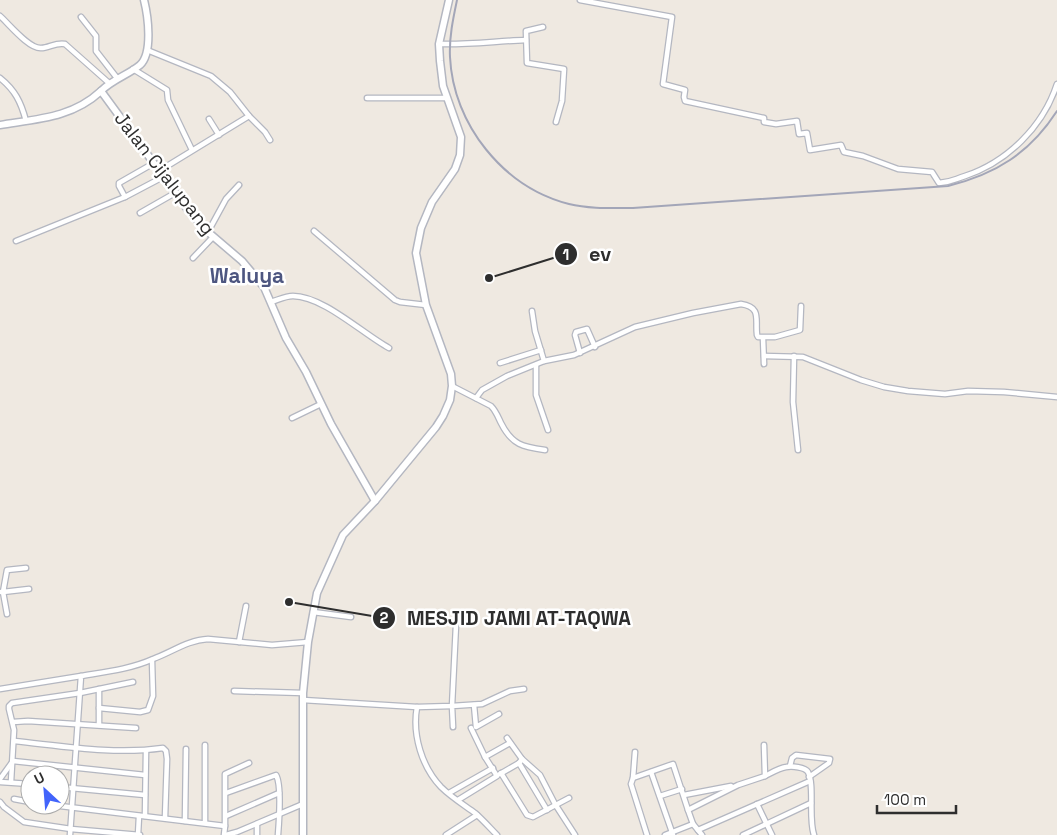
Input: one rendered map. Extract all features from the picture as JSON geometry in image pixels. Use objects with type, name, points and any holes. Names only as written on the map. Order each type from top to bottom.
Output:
[{"type":"street","points":[[0,126],[71,111],[84,104],[109,83],[144,60],[147,50],[148,27],[144,0]]},
{"type":"street","points":[[303,835],[303,696],[312,612],[319,588],[343,535],[375,501],[436,427],[448,406],[452,386],[451,374],[426,305],[416,247],[421,228],[432,202],[455,168],[460,155],[461,137],[446,98],[441,76],[439,44],[449,0]]},
{"type":"street","points":[[580,0],[672,17],[663,84],[685,90],[685,101],[764,118],[764,122],[776,124],[798,121],[799,134],[807,133],[810,150],[841,145],[844,152],[863,156],[898,169],[932,172],[938,183],[955,181],[998,161],[1030,132],[1047,108],[1057,84]]},
{"type":"street","points":[[0,16],[31,46],[42,48],[61,43],[65,44],[109,83]]},
{"type":"street","points":[[81,17],[96,36],[96,51],[117,78]]},
{"type":"street","points":[[543,27],[526,30],[528,64],[564,70],[562,100],[556,122]]},
{"type":"street","points":[[439,44],[464,45],[500,40],[526,40]]},
{"type":"street","points":[[147,50],[211,76],[230,92],[270,140]]},
{"type":"street","points":[[432,61],[440,61]]},
{"type":"street","points":[[133,69],[167,90],[167,99],[192,150]]},
{"type":"street","points":[[0,78],[15,93],[22,105],[26,121]]},
{"type":"street","name":"Jalan Cijalupang","points":[[101,91],[175,193],[208,232],[251,270],[264,287],[286,338],[375,501]]},
{"type":"street","points":[[367,98],[446,98]]},
{"type":"street","points":[[16,241],[125,197],[161,174],[192,150],[249,116]]},
{"type":"street","points":[[209,118],[219,135]]},
{"type":"street","points":[[125,197],[119,183],[154,163]]},
{"type":"street","points":[[208,232],[226,199],[239,185]]},
{"type":"street","points":[[140,213],[175,193]]},
{"type":"street","points":[[314,231],[397,301],[426,305]]},
{"type":"street","points":[[193,258],[214,237]]},
{"type":"street","points":[[271,302],[294,296],[315,302],[353,324],[388,348]]},
{"type":"street","points":[[476,398],[482,390],[507,376],[544,361],[580,353],[635,327],[741,304],[753,309],[757,322],[756,335],[763,338],[800,330],[801,306]]},
{"type":"street","points":[[532,311],[535,331],[544,361]]},
{"type":"street","points":[[580,353],[575,335],[576,332],[588,329],[595,347]]},
{"type":"street","points":[[763,338],[764,364]]},
{"type":"street","points":[[500,364],[541,350]]},
{"type":"street","points":[[764,356],[803,357],[861,380],[884,387],[908,391],[945,394],[968,391],[1004,392],[1057,397]]},
{"type":"street","points":[[794,356],[793,402],[798,450]]},
{"type":"street","points":[[536,365],[535,390],[548,430]]},
{"type":"street","points":[[452,386],[494,408],[506,431],[516,443],[524,447],[545,450]]},
{"type":"street","points":[[292,418],[321,404]]},
{"type":"street","points":[[6,614],[1,592],[6,570],[26,568]]},
{"type":"street","points":[[1,592],[29,589]]},
{"type":"street","points":[[239,642],[246,606]]},
{"type":"street","points":[[312,612],[351,616]]},
{"type":"street","points":[[453,727],[452,706],[456,624]]},
{"type":"street","points":[[0,689],[130,666],[152,660],[182,645],[198,640],[208,639],[272,645],[308,642]]},
{"type":"street","points":[[99,708],[140,712],[148,710],[153,696],[152,660]]},
{"type":"street","points":[[70,835],[81,676]]},
{"type":"street","points":[[10,782],[14,741],[14,722],[9,709],[12,703],[80,693],[133,682]]},
{"type":"street","points":[[99,689],[99,725]]},
{"type":"street","points":[[234,691],[418,707],[482,704],[510,692],[524,689]]},
{"type":"street","points":[[474,705],[476,727],[499,714]]},
{"type":"street","points":[[418,707],[417,732],[422,757],[430,773],[442,787],[477,815],[498,835]]},
{"type":"street","points":[[14,722],[28,720],[136,728]]},
{"type":"street","points":[[471,728],[485,757],[526,815],[533,817],[569,798]]},
{"type":"street","points":[[506,738],[546,810]]},
{"type":"street","points":[[14,741],[77,748],[146,751],[163,748],[166,751],[165,818]]},
{"type":"street","points":[[485,757],[510,743]]},
{"type":"street","points":[[764,744],[764,776]]},
{"type":"street","points":[[205,746],[205,823]]},
{"type":"street","points":[[185,821],[186,750]]},
{"type":"street","points":[[0,802],[24,822],[71,829],[138,835],[145,795],[146,751]]},
{"type":"street","points":[[635,752],[633,778],[630,784],[646,835]]},
{"type":"street","points":[[698,830],[810,779],[829,763],[830,759],[797,754],[792,758],[790,766]]},
{"type":"street","points":[[13,761],[145,775]]},
{"type":"street","points":[[13,761],[0,781],[20,783]]},
{"type":"street","points":[[458,800],[520,761]]},
{"type":"street","points":[[520,761],[540,775],[555,804],[575,835]]},
{"type":"street","points":[[248,763],[225,774],[225,835],[237,834],[303,804]]},
{"type":"street","points":[[633,778],[672,764],[682,789],[692,824],[702,835]]},
{"type":"street","points":[[688,810],[738,785],[790,766],[806,770],[810,779],[814,835]]},
{"type":"street","points":[[449,793],[493,768]]},
{"type":"street","points":[[651,772],[672,834]]},
{"type":"street","points":[[226,792],[275,774],[278,778],[279,793],[278,835]]},
{"type":"street","points":[[684,795],[738,785]]},
{"type":"street","points":[[70,788],[145,795]]},
{"type":"street","points":[[660,796],[682,789]]},
{"type":"street","points":[[226,816],[279,793]]},
{"type":"street","points":[[14,799],[20,800]]},
{"type":"street","points":[[743,835],[811,803]]},
{"type":"street","points":[[757,804],[772,835]]},
{"type":"street","points":[[72,808],[225,826]]},
{"type":"street","points":[[446,835],[477,815]]},
{"type":"street","points":[[257,824],[257,835]]},
{"type":"street","points":[[665,835],[672,834],[692,824]]},
{"type":"railway","points":[[457,0],[451,36],[450,57],[453,82],[461,106],[472,128],[486,149],[503,168],[523,183],[545,196],[577,206],[633,208],[948,186],[981,175],[1010,160],[1035,139],[1057,111]]},
{"type":"place","name":"ev","points":[[489,278]]},
{"type":"place","name":"MESJID JAMI AT-TAQWA","points":[[289,602]]},
{"type":"district","name":"Waluya","points":[[247,276]]}]
